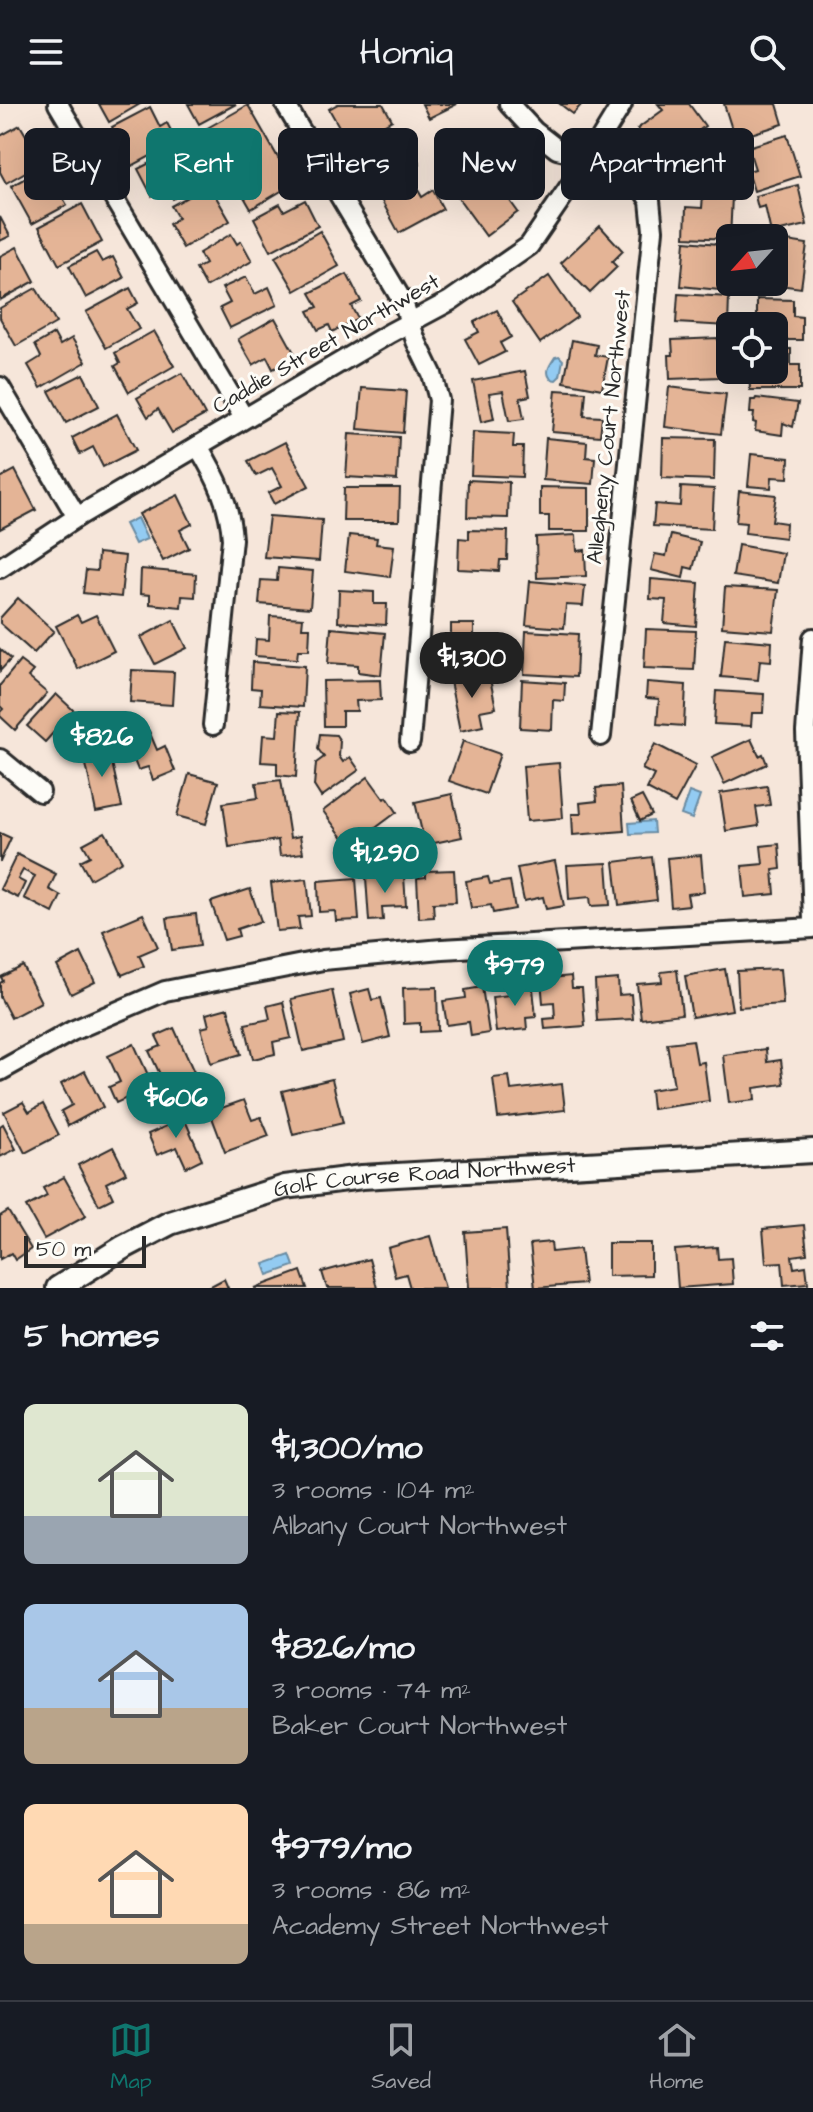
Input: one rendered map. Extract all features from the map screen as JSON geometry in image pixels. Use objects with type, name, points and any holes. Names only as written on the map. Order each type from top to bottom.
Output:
[{"type":"main road","name":"Golf Course Road Northwest","points":[[58,1288],[122,1248],[170,1223],[285,1187],[362,1177],[813,1151]]},
{"type":"street","points":[[58,104],[244,418]]},
{"type":"street","points":[[285,104],[403,302],[439,400],[410,742]]},
{"type":"street","name":"Allegheny Court Northwest","points":[[509,104],[534,131],[561,150]]},
{"type":"street","name":"Caddie Street Northwest","points":[[607,128],[622,104]]},
{"type":"street","name":"Caddie Street Northwest","points":[[0,568],[77,517],[450,301],[529,246],[561,199]]},
{"type":"street","name":"Allegheny Court Northwest","points":[[601,736],[653,230],[649,200]]},
{"type":"street","points":[[0,387],[77,517]]},
{"type":"street","points":[[198,446],[222,491],[231,518],[232,539],[213,725]]},
{"type":"street","points":[[813,638],[809,732],[813,920]]},
{"type":"street","points":[[0,759],[40,792]]},
{"type":"street","points":[[0,1071],[72,1031],[165,991],[323,960],[442,949],[813,928]]},
{"type":"water","points":[[555,357],[563,360],[560,376],[556,380],[551,379],[549,368]]},
{"type":"water","points":[[137,518],[147,539],[135,544],[125,524]]},
{"type":"water","points":[[689,792],[700,796],[692,819],[681,815]]},
{"type":"water","points":[[653,821],[654,833],[630,834],[629,823]]},
{"type":"water","points":[[290,1255],[294,1266],[268,1275],[264,1264]]},
{"type":"building","points":[[99,104],[140,104],[109,122]]},
{"type":"building","points":[[188,104],[236,104],[199,124]]},
{"type":"building","points":[[338,104],[383,104],[392,120],[378,128],[340,128],[329,109]]},
{"type":"building","points":[[422,104],[457,104],[429,118]]},
{"type":"building","points":[[560,104],[582,104],[573,114]]},
{"type":"building","points":[[658,104],[689,104],[705,126],[638,128],[663,110]]},
{"type":"building","points":[[724,104],[777,104],[783,124],[754,133],[754,128],[732,128]]},
{"type":"building","points":[[248,105],[261,128],[207,128]]},
{"type":"building","points":[[150,107],[160,127],[167,123],[170,128],[146,128],[146,159],[132,166],[130,128],[112,127]]},
{"type":"building","points":[[20,125],[24,132],[24,173],[6,183],[0,172],[0,136]]},
{"type":"building","points":[[262,130],[278,158],[278,193],[251,209],[246,200],[262,200]]},
{"type":"building","points":[[787,135],[800,176],[754,191],[754,145]]},
{"type":"building","points":[[146,165],[146,184],[138,169]]},
{"type":"building","points":[[24,179],[24,200],[64,200],[67,205],[32,224],[11,186]]},
{"type":"building","points":[[798,185],[807,225],[788,229],[788,224],[769,224],[765,206],[758,208],[755,196]]},
{"type":"building","points":[[418,190],[422,197],[433,190],[434,200],[438,200],[443,209],[399,233],[381,200],[418,200]]},
{"type":"building","points":[[182,200],[218,200],[230,221],[183,248],[169,224],[178,218],[171,206]]},
{"type":"building","points":[[305,200],[318,226],[271,251],[254,218],[280,204],[284,211]]},
{"type":"building","points":[[460,200],[509,200],[518,212],[486,236]]},
{"type":"building","points":[[703,200],[732,200],[731,224],[716,224],[716,238],[685,237],[686,207],[702,208]]},
{"type":"building","points":[[82,204],[102,242],[59,265],[39,227]]},
{"type":"building","points":[[0,217],[10,236],[0,241]]},
{"type":"building","points":[[600,226],[623,251],[612,262],[617,267],[590,293],[561,263]]},
{"type":"building","points":[[320,231],[339,266],[295,291],[275,257]]},
{"type":"building","points":[[231,234],[237,244],[241,241],[252,261],[206,287],[196,269],[205,264],[199,253]]},
{"type":"building","points":[[685,241],[716,244],[716,290],[681,286]]},
{"type":"building","points":[[788,241],[807,244],[801,288],[788,286]]},
{"type":"building","points":[[17,247],[35,281],[0,300],[0,256]]},
{"type":"building","points":[[96,252],[102,262],[113,257],[124,278],[86,298],[69,266]]},
{"type":"building","points":[[347,274],[361,301],[351,306],[358,319],[332,332],[329,325],[318,330],[308,311],[318,307],[310,293]]},
{"type":"building","points":[[549,276],[577,317],[540,343],[512,302]]},
{"type":"building","points":[[246,277],[255,294],[269,287],[277,305],[230,328],[220,308],[230,303],[222,288]]},
{"type":"building","points":[[36,288],[56,323],[16,346],[0,318],[0,308]]},
{"type":"building","points":[[130,288],[138,303],[127,309],[139,329],[106,348],[86,312]]},
{"type":"building","points":[[678,294],[729,297],[728,312],[716,312],[716,325],[676,323]]},
{"type":"building","points":[[757,299],[793,300],[793,316],[802,317],[802,340],[788,340],[788,312],[757,312]]},
{"type":"building","points":[[497,310],[511,337],[500,343],[505,352],[479,365],[465,339],[479,332],[474,322]]},
{"type":"building","points":[[275,318],[296,356],[273,369],[267,357],[253,365],[238,339]]},
{"type":"building","points":[[154,331],[174,366],[129,392],[115,366],[120,363],[115,353]]},
{"type":"building","points":[[54,334],[60,345],[72,338],[86,362],[41,388],[28,365],[41,357],[35,345]]},
{"type":"building","points":[[716,338],[716,377],[670,379],[672,340]]},
{"type":"building","points":[[572,340],[597,345],[595,355],[608,357],[602,389],[564,382]]},
{"type":"building","points":[[788,349],[791,349],[791,365],[800,365],[800,390],[750,390],[750,384],[788,384]]},
{"type":"building","points":[[525,371],[530,396],[520,398],[524,419],[509,421],[503,391],[489,393],[494,419],[481,422],[473,381]]},
{"type":"building","points":[[182,373],[205,415],[172,433],[158,409],[148,417],[137,398]]},
{"type":"building","points":[[83,374],[99,406],[66,423],[49,391]]},
{"type":"building","points":[[669,387],[726,394],[721,434],[665,427]]},
{"type":"building","points":[[362,388],[406,391],[403,433],[358,429]]},
{"type":"building","points":[[556,390],[586,392],[584,416],[602,417],[600,436],[552,432]]},
{"type":"building","points":[[751,400],[798,403],[793,427],[783,423],[782,435],[755,431],[754,413],[750,413]]},
{"type":"building","points":[[117,414],[136,450],[103,467],[93,447],[80,454],[72,438]]},
{"type":"building","points":[[473,432],[514,434],[513,447],[523,447],[522,477],[471,475]]},
{"type":"building","points":[[349,434],[399,437],[397,480],[346,477]]},
{"type":"building","points":[[546,438],[587,442],[586,457],[595,458],[593,484],[543,480]]},
{"type":"building","points":[[663,438],[715,439],[714,480],[662,478]]},
{"type":"building","points":[[285,442],[309,486],[274,504],[268,493],[282,486],[272,468],[256,476],[248,461]]},
{"type":"building","points":[[751,454],[789,458],[788,478],[772,477],[771,488],[748,486]]},
{"type":"building","points":[[15,470],[36,510],[0,529],[0,478]]},
{"type":"building","points":[[468,480],[509,482],[508,518],[467,517]]},
{"type":"building","points":[[540,487],[589,488],[589,531],[549,531],[549,516],[540,516]]},
{"type":"building","points":[[681,487],[714,489],[712,529],[653,526],[655,504],[680,506]]},
{"type":"building","points":[[344,488],[400,488],[399,521],[343,521]]},
{"type":"building","points":[[739,491],[776,495],[772,521],[786,523],[785,538],[745,533],[746,523],[736,522]]},
{"type":"building","points":[[178,495],[192,524],[180,530],[189,548],[163,561],[139,514]]},
{"type":"building","points":[[269,516],[322,520],[319,561],[264,557]]},
{"type":"building","points":[[469,530],[508,531],[507,560],[500,560],[499,571],[458,569],[459,538],[469,539]]},
{"type":"building","points":[[349,535],[377,538],[376,544],[394,546],[390,577],[345,571]]},
{"type":"building","points":[[576,535],[577,551],[585,550],[586,576],[537,578],[536,537]]},
{"type":"building","points":[[671,535],[700,542],[693,569],[685,567],[683,578],[651,570],[655,554],[666,556]]},
{"type":"building","points":[[738,545],[783,553],[778,583],[733,576]]},
{"type":"building","points":[[98,553],[125,556],[121,597],[83,593],[86,570],[97,571]]},
{"type":"building","points":[[278,568],[313,571],[310,608],[259,604],[261,580],[277,581]]},
{"type":"building","points":[[141,569],[196,574],[195,597],[182,596],[181,607],[150,604],[150,595],[140,594]]},
{"type":"building","points":[[651,579],[699,583],[696,626],[664,623],[666,600],[650,599]]},
{"type":"building","points":[[530,581],[585,586],[583,606],[566,605],[564,628],[526,625]]},
{"type":"building","points":[[725,587],[778,590],[773,631],[722,627]]},
{"type":"building","points":[[339,590],[374,592],[374,604],[387,604],[386,625],[338,622]]},
{"type":"building","points":[[18,598],[54,631],[34,653],[0,623],[0,618]]},
{"type":"building","points":[[77,615],[81,622],[96,615],[114,651],[78,669],[56,626]]},
{"type":"building","points":[[270,616],[303,618],[302,628],[310,628],[309,650],[298,650],[297,659],[255,656],[256,639],[269,640]]},
{"type":"building","points":[[173,620],[187,648],[155,664],[141,637]]},
{"type":"building","points":[[451,624],[474,624],[474,638],[504,639],[504,668],[458,667],[458,643],[451,642]]},
{"type":"building","points":[[331,628],[385,633],[381,675],[358,672],[358,665],[328,663]]},
{"type":"building","points":[[646,629],[696,631],[694,670],[644,668]]},
{"type":"building","points":[[526,631],[578,634],[576,677],[524,674]]},
{"type":"building","points":[[725,638],[772,642],[771,661],[760,660],[758,680],[721,677]]},
{"type":"building","points":[[0,649],[11,659],[0,671]]},
{"type":"building","points":[[20,661],[33,671],[28,677],[47,693],[15,730],[0,716],[3,709],[0,706],[0,685]]},
{"type":"building","points":[[252,662],[305,666],[303,707],[260,704],[261,689],[251,688]]},
{"type":"building","points":[[132,670],[174,672],[172,705],[130,702]]},
{"type":"building","points":[[489,674],[496,708],[480,711],[483,726],[460,731],[450,681]]},
{"type":"building","points":[[380,680],[381,700],[356,701],[357,711],[342,711],[342,726],[324,726],[323,681]]},
{"type":"building","points":[[522,680],[565,683],[564,701],[553,700],[552,730],[520,728]]},
{"type":"building","points":[[647,682],[686,685],[684,726],[657,724],[659,699],[646,698]]},
{"type":"building","points":[[716,691],[764,694],[763,713],[752,713],[751,726],[714,724]]},
{"type":"building","points":[[56,694],[86,722],[65,745],[53,733],[45,742],[27,726]]},
{"type":"building","points":[[279,711],[300,712],[296,777],[277,775],[277,763],[261,762],[263,735],[277,736]]},
{"type":"building","points":[[149,731],[157,750],[165,746],[175,771],[153,780],[148,767],[138,770],[126,741]]},
{"type":"building","points":[[320,734],[336,735],[340,741],[339,756],[343,762],[350,757],[359,770],[321,797],[314,786],[316,763],[324,757],[318,749]]},
{"type":"building","points":[[751,739],[759,756],[763,754],[767,764],[724,784],[712,757]]},
{"type":"building","points":[[463,741],[500,754],[486,794],[449,781]]},
{"type":"building","points":[[655,744],[696,765],[675,804],[647,789],[654,775],[642,769]]},
{"type":"building","points":[[103,745],[105,755],[110,754],[122,807],[96,812],[83,750]]},
{"type":"building","points":[[559,763],[563,818],[527,821],[523,766]]},
{"type":"building","points":[[189,774],[218,782],[206,824],[177,816]]},
{"type":"building","points":[[368,777],[397,812],[350,847],[323,811]]},
{"type":"building","points":[[281,780],[290,838],[300,836],[303,853],[280,856],[278,840],[229,847],[223,803],[258,798],[256,783]]},
{"type":"building","points":[[621,786],[624,831],[573,835],[572,814],[581,814],[580,803],[597,801],[596,788]]},
{"type":"building","points":[[767,786],[770,805],[756,807],[759,826],[726,831],[720,793]]},
{"type":"building","points":[[452,794],[462,837],[425,845],[415,802]]},
{"type":"building","points":[[642,796],[652,815],[640,821],[631,801]]},
{"type":"building","points":[[105,832],[122,861],[90,879],[80,861],[90,856],[83,844]]},
{"type":"building","points":[[0,833],[11,838],[0,862]]},
{"type":"building","points":[[779,844],[781,869],[773,870],[775,894],[745,897],[742,866],[763,864],[761,846]]},
{"type":"building","points":[[17,854],[56,874],[49,889],[61,896],[53,913],[24,898],[35,876],[23,870],[18,879],[25,883],[18,898],[0,889]]},
{"type":"building","points":[[701,855],[704,892],[687,894],[689,905],[671,907],[667,858]]},
{"type":"building","points":[[652,857],[657,900],[619,905],[614,862]]},
{"type":"building","points":[[555,861],[564,906],[546,909],[543,897],[524,901],[517,868]]},
{"type":"building","points":[[607,863],[610,905],[591,906],[590,897],[569,899],[567,865]]},
{"type":"building","points":[[454,870],[456,902],[433,903],[434,917],[419,918],[417,878],[426,877],[426,871]]},
{"type":"building","points":[[404,876],[406,906],[382,907],[383,920],[369,921],[366,878]]},
{"type":"building","points":[[488,877],[490,884],[510,881],[515,909],[493,913],[491,905],[471,908],[466,881]]},
{"type":"building","points":[[356,878],[359,920],[336,921],[335,911],[319,912],[318,881]]},
{"type":"building","points":[[307,879],[311,916],[298,917],[300,929],[277,931],[271,883]]},
{"type":"building","points":[[250,889],[261,921],[237,929],[239,936],[224,940],[211,902]]},
{"type":"building","points":[[143,914],[158,947],[139,955],[144,966],[122,975],[103,931]]},
{"type":"building","points":[[196,914],[200,946],[172,950],[167,918]]},
{"type":"building","points":[[81,953],[95,982],[71,994],[57,966]]},
{"type":"building","points":[[23,966],[41,1002],[11,1018],[0,997],[1,977]]},
{"type":"building","points":[[725,969],[732,1010],[692,1017],[685,976]]},
{"type":"building","points":[[780,969],[783,1004],[739,1007],[737,971]]},
{"type":"building","points":[[677,970],[682,1014],[641,1019],[637,984],[662,982],[661,972]]},
{"type":"building","points":[[571,976],[572,988],[582,988],[585,1026],[545,1029],[544,1019],[555,1018],[554,1002],[543,1003],[541,979]]},
{"type":"building","points":[[532,979],[536,1017],[526,1018],[527,1029],[496,1032],[492,997],[517,994],[516,981]]},
{"type":"building","points":[[618,979],[619,995],[631,994],[633,1019],[597,1021],[595,981]]},
{"type":"building","points":[[437,987],[438,1031],[420,1032],[420,1023],[404,1024],[403,988]]},
{"type":"building","points":[[482,987],[489,1033],[471,1036],[469,1022],[447,1025],[443,1001],[466,998],[465,990]]},
{"type":"building","points":[[369,989],[372,1000],[381,998],[390,1037],[363,1044],[350,994]]},
{"type":"building","points":[[332,990],[343,1042],[303,1051],[291,999]]},
{"type":"building","points":[[283,1002],[291,1038],[273,1042],[275,1054],[253,1059],[245,1024],[270,1019],[267,1006]]},
{"type":"building","points":[[228,1008],[241,1054],[211,1063],[201,1028],[209,1026],[206,1014]]},
{"type":"building","points":[[174,1028],[194,1072],[165,1085],[149,1051],[161,1046],[156,1036]]},
{"type":"building","points":[[693,1040],[697,1063],[704,1062],[709,1101],[652,1109],[650,1090],[674,1086],[667,1043]]},
{"type":"building","points":[[134,1044],[153,1086],[116,1103],[109,1087],[120,1082],[108,1056]]},
{"type":"building","points":[[766,1049],[767,1062],[781,1060],[784,1084],[754,1088],[755,1100],[729,1103],[723,1055]]},
{"type":"building","points":[[85,1071],[103,1107],[68,1126],[61,1111],[72,1105],[61,1084]]},
{"type":"building","points":[[509,1076],[511,1090],[562,1084],[565,1110],[498,1118],[493,1078]]},
{"type":"building","points":[[332,1079],[343,1123],[293,1135],[282,1091]]},
{"type":"building","points":[[244,1100],[252,1120],[261,1117],[269,1136],[225,1152],[210,1112]]},
{"type":"building","points":[[23,1102],[29,1112],[43,1104],[59,1135],[25,1153],[4,1112]]},
{"type":"building","points":[[181,1111],[202,1159],[186,1167],[177,1147],[157,1155],[148,1134],[169,1125],[166,1118]]},
{"type":"building","points":[[3,1124],[16,1149],[0,1157],[0,1126]]},
{"type":"building","points":[[113,1147],[126,1173],[106,1183],[113,1198],[99,1205],[78,1165]]},
{"type":"building","points":[[64,1177],[86,1216],[44,1239],[26,1207],[47,1196],[43,1188]]},
{"type":"building","points":[[8,1211],[31,1249],[15,1260],[11,1253],[0,1259],[0,1216]]},
{"type":"building","points":[[804,1225],[807,1254],[792,1256],[794,1268],[806,1266],[808,1283],[784,1285],[782,1262],[766,1263],[763,1229]]},
{"type":"building","points":[[506,1229],[510,1288],[469,1288],[465,1232]]},
{"type":"building","points":[[430,1236],[445,1288],[410,1288],[406,1274],[395,1277],[388,1248]]},
{"type":"building","points":[[551,1242],[552,1252],[580,1249],[584,1284],[535,1288],[530,1244]]},
{"type":"building","points":[[608,1243],[651,1243],[651,1275],[608,1276]]},
{"type":"building","points":[[717,1247],[718,1259],[731,1258],[733,1284],[678,1288],[675,1250]]},
{"type":"building","points":[[369,1259],[377,1288],[327,1288],[322,1272]]},
{"type":"building","points":[[301,1271],[307,1288],[255,1288]]},
{"type":"building","points":[[224,1279],[228,1288],[207,1288]]}]
